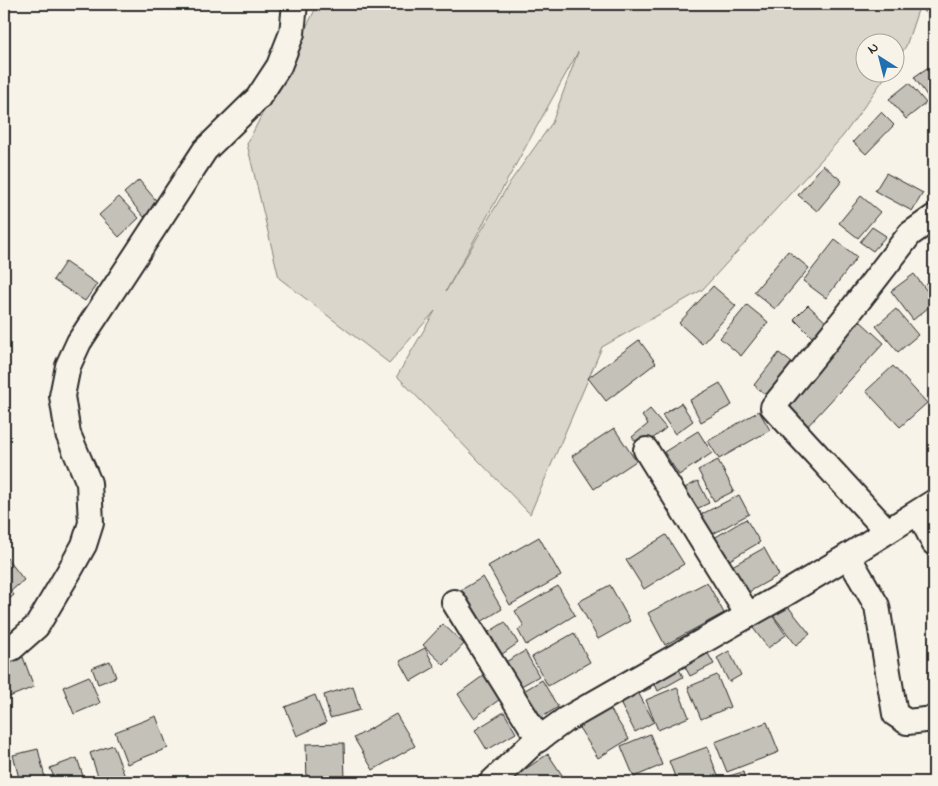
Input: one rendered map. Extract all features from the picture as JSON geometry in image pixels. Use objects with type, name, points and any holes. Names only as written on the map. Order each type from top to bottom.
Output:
[{"type":"street","points":[[4,651],[12,648],[37,626],[84,545],[91,523],[89,483],[68,434],[62,396],[68,366],[80,342],[205,150],[258,98],[279,66],[292,33],[295,4]]},
{"type":"street","points":[[887,531],[773,407],[910,234],[934,217]]},
{"type":"street","points":[[646,450],[748,615]]},
{"type":"street","points":[[492,782],[539,739],[565,720],[748,615],[927,507],[934,543]]},
{"type":"street","points":[[848,556],[877,606],[896,714],[907,722],[934,719]]},
{"type":"street","points":[[454,602],[539,739]]},
{"type":"shaded area","points":[[318,4],[920,4],[906,46],[906,32],[856,32],[856,82],[882,82],[843,136],[702,290],[602,347],[530,514],[397,376],[435,311],[389,363],[279,278],[247,144]],"holes":[[[578,52],[552,123],[510,182],[446,291]]]},
{"type":"building","points":[[928,4],[934,4],[934,17],[923,11]]},
{"type":"building","points":[[933,64],[934,97],[930,100],[914,77]]},
{"type":"building","points":[[909,83],[926,103],[906,119],[889,99]]},
{"type":"building","points":[[881,112],[894,125],[866,154],[853,142]]},
{"type":"building","points":[[823,165],[842,181],[817,211],[798,195]]},
{"type":"building","points":[[886,173],[923,193],[912,211],[875,191]]},
{"type":"building","points":[[139,180],[159,204],[144,217],[124,193]]},
{"type":"building","points":[[861,196],[880,212],[858,238],[839,223]]},
{"type":"building","points":[[119,197],[139,218],[119,237],[99,215]]},
{"type":"building","points":[[872,227],[886,236],[873,251],[860,242]]},
{"type":"building","points":[[835,240],[857,257],[826,298],[803,281]]},
{"type":"building","points":[[788,251],[809,268],[775,309],[754,292]]},
{"type":"building","points":[[65,262],[97,284],[85,301],[53,280]]},
{"type":"building","points":[[914,274],[934,300],[934,303],[913,320],[891,291]]},
{"type":"building","points":[[934,278],[934,295],[926,285]]},
{"type":"building","points":[[713,286],[736,306],[702,344],[679,323]]},
{"type":"building","points":[[747,305],[768,322],[741,356],[720,338]]},
{"type":"building","points":[[808,305],[831,327],[817,342],[794,319]]},
{"type":"building","points":[[896,309],[918,335],[898,352],[876,326]]},
{"type":"building","points":[[860,321],[884,343],[804,430],[779,408]]},
{"type":"building","points":[[639,340],[656,363],[606,401],[588,378]]},
{"type":"building","points":[[779,353],[796,366],[770,398],[754,385]]},
{"type":"building","points":[[893,366],[927,403],[900,427],[866,391]]},
{"type":"building","points":[[720,383],[732,405],[701,422],[690,400]]},
{"type":"building","points":[[681,403],[693,421],[675,434],[662,415]]},
{"type":"building","points":[[650,409],[666,428],[641,448],[632,437],[648,424],[642,416]]},
{"type":"building","points":[[759,411],[770,430],[719,459],[708,441]]},
{"type":"building","points":[[614,428],[636,461],[594,489],[572,456]]},
{"type":"building","points":[[698,431],[712,453],[679,475],[664,452]]},
{"type":"building","points":[[718,460],[734,491],[714,501],[698,470]]},
{"type":"building","points":[[698,481],[709,503],[692,511],[681,490]]},
{"type":"building","points":[[739,495],[749,514],[711,535],[700,515]]},
{"type":"building","points":[[746,519],[760,542],[728,561],[714,538]]},
{"type":"building","points":[[666,535],[684,564],[644,589],[626,560]]},
{"type":"building","points":[[539,537],[561,576],[510,605],[488,566]]},
{"type":"building","points":[[764,548],[779,575],[747,593],[732,566]]},
{"type":"building","points":[[7,558],[24,580],[11,591],[14,595],[4,604],[4,561]]},
{"type":"building","points":[[483,577],[502,609],[476,625],[456,593]]},
{"type":"building","points":[[707,582],[724,613],[665,645],[648,613]]},
{"type":"building","points":[[610,585],[630,621],[598,639],[578,602]]},
{"type":"building","points":[[558,586],[575,615],[526,645],[518,630],[524,626],[515,611]]},
{"type":"building","points":[[786,604],[810,634],[796,645],[773,615]]},
{"type":"building","points":[[772,615],[786,635],[768,648],[753,628]]},
{"type":"building","points":[[505,622],[518,643],[498,657],[484,635]]},
{"type":"building","points":[[443,624],[464,644],[444,665],[423,645]]},
{"type":"building","points":[[574,633],[590,662],[548,686],[532,657]]},
{"type":"building","points":[[425,648],[435,667],[411,681],[400,661]]},
{"type":"building","points":[[706,650],[714,664],[690,676],[683,663]]},
{"type":"building","points":[[525,651],[539,676],[516,689],[502,664]]},
{"type":"building","points":[[729,651],[741,675],[729,682],[717,658]]},
{"type":"building","points":[[23,657],[34,687],[4,699],[4,665]]},
{"type":"building","points":[[110,661],[116,677],[98,684],[92,668]]},
{"type":"building","points":[[678,667],[683,677],[658,691],[653,680]]},
{"type":"building","points":[[487,673],[503,697],[474,718],[458,694]]},
{"type":"building","points":[[717,675],[730,707],[701,719],[688,687]]},
{"type":"building","points":[[89,676],[100,703],[74,714],[63,687]]},
{"type":"building","points":[[542,680],[558,707],[539,719],[522,692]]},
{"type":"building","points":[[647,681],[651,688],[639,694],[654,722],[635,732],[617,697]]},
{"type":"building","points":[[353,686],[360,710],[330,718],[324,695]]},
{"type":"building","points":[[677,687],[689,717],[658,730],[646,700]]},
{"type":"building","points":[[315,695],[326,723],[297,736],[285,707]]},
{"type":"building","points":[[609,707],[629,739],[598,758],[578,726]]},
{"type":"building","points":[[504,712],[516,733],[487,750],[475,730]]},
{"type":"building","points":[[396,714],[415,746],[373,770],[354,738]]},
{"type":"building","points":[[156,716],[168,748],[127,764],[115,732]]},
{"type":"building","points":[[767,722],[779,752],[727,772],[715,742]]},
{"type":"building","points":[[650,734],[662,765],[634,777],[621,746]]},
{"type":"building","points":[[344,743],[345,782],[307,782],[306,744]]},
{"type":"building","points":[[113,745],[127,782],[100,782],[90,753]]},
{"type":"building","points":[[707,747],[719,779],[709,782],[677,782],[669,761]]},
{"type":"building","points":[[38,749],[46,782],[20,782],[13,755]]},
{"type":"building","points":[[548,754],[564,778],[558,782],[519,782],[515,776]]},
{"type":"building","points":[[77,758],[84,779],[77,782],[56,782],[50,768]]},
{"type":"building","points":[[743,772],[746,782],[724,782],[722,778]]}]
